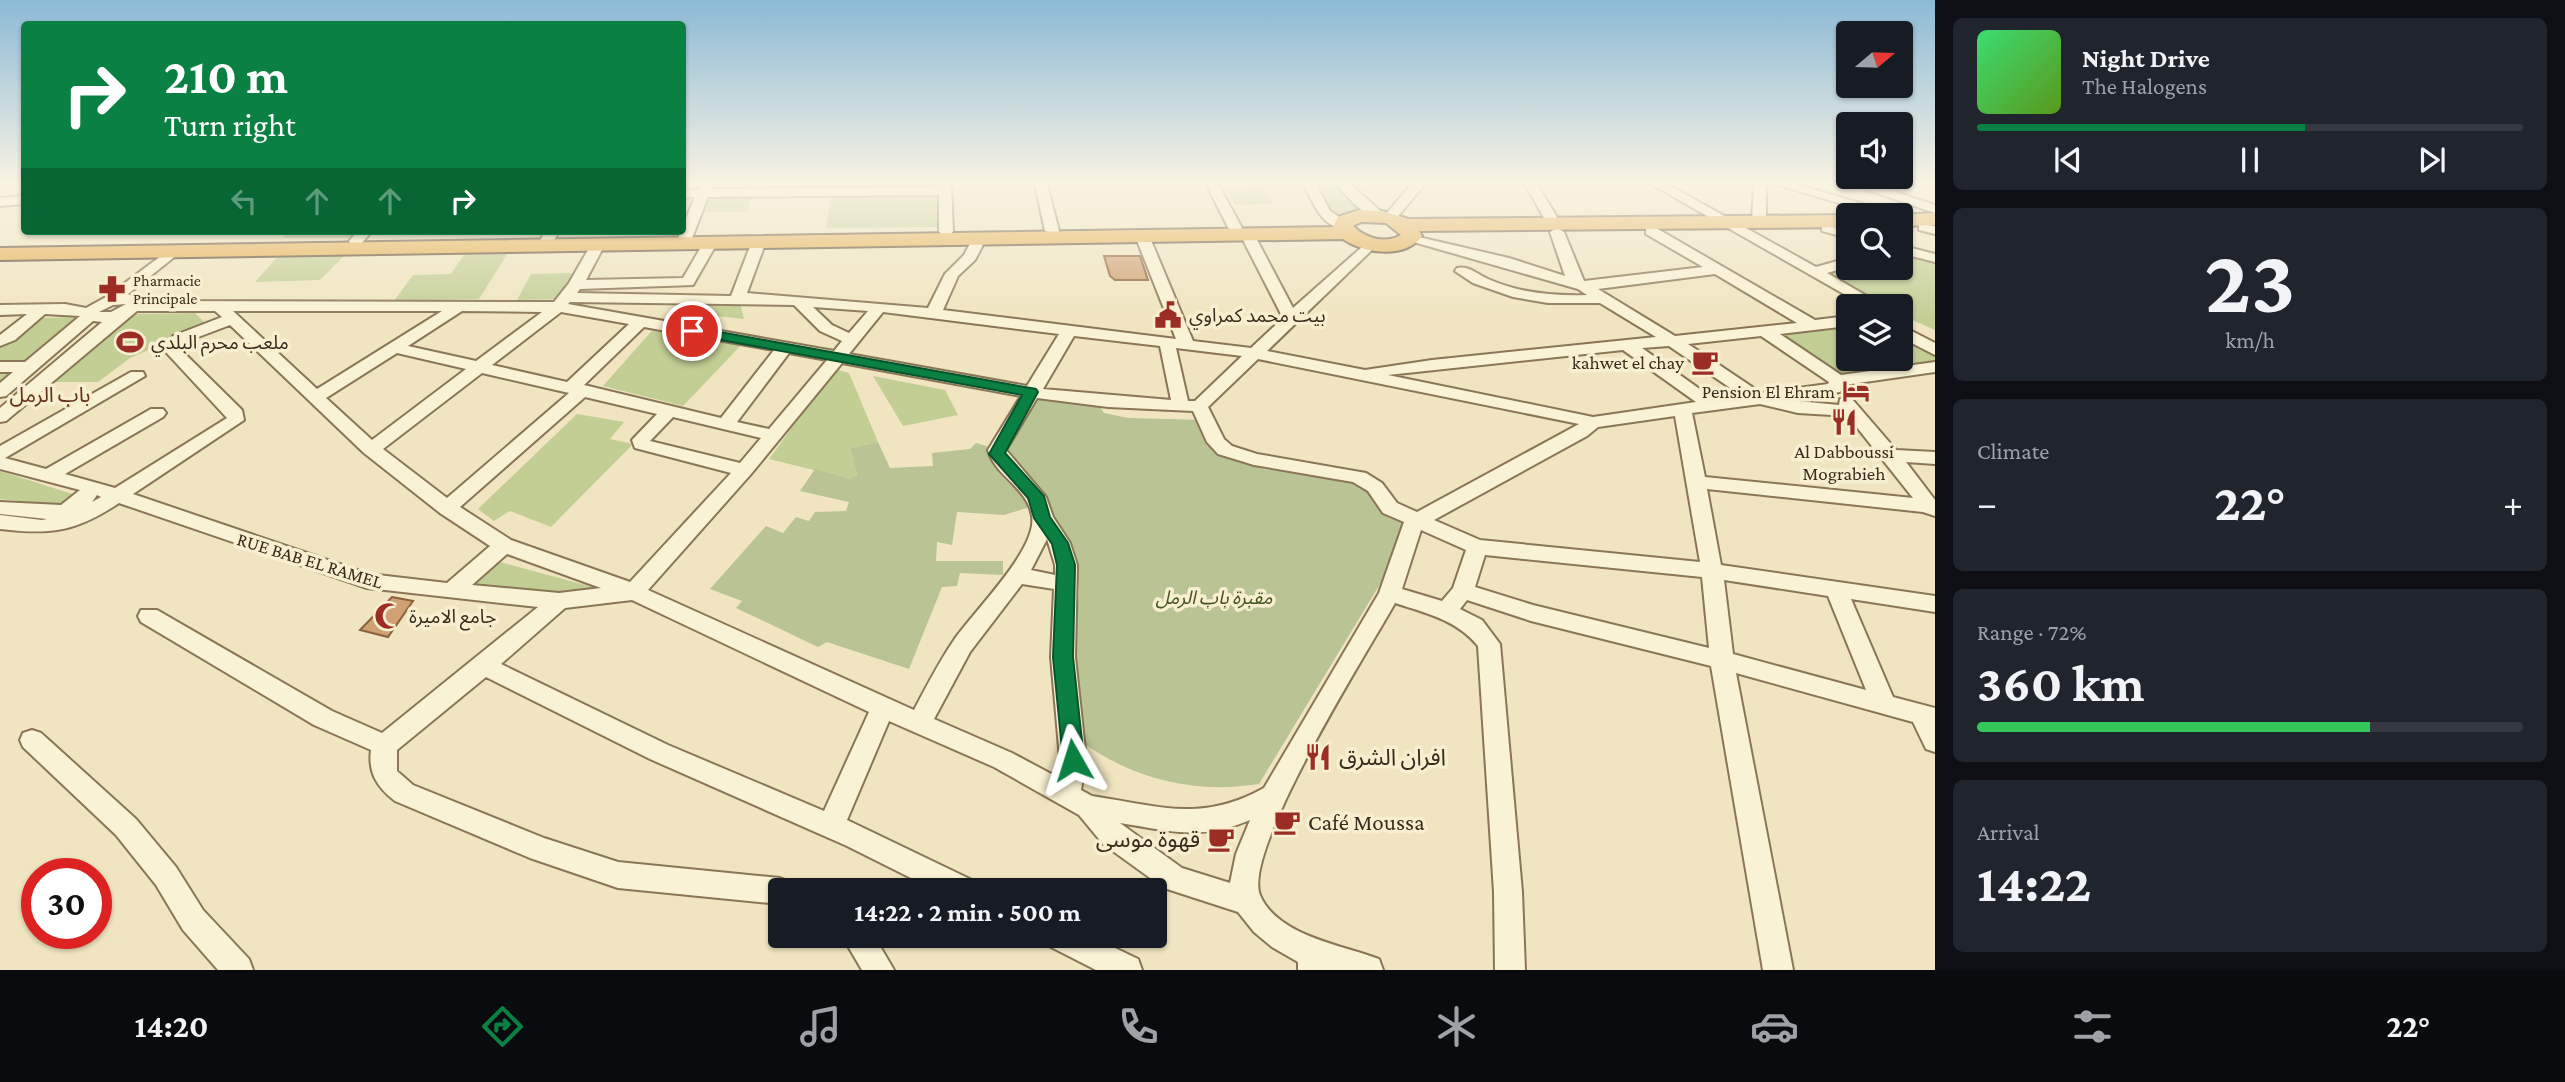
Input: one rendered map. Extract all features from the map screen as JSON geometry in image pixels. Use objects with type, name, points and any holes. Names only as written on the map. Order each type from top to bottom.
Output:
[{"type":"highway","points":[[0,254],[56,249],[361,236],[549,238],[597,246],[1143,238],[1312,229]]},
{"type":"highway","points":[[1346,229],[1370,243],[1390,245],[1398,229]]},
{"type":"highway","points":[[1596,229],[1676,229]]},
{"type":"highway","points":[[686,235],[1242,232]]},
{"type":"highway","points":[[0,246],[180,251],[678,235]]},
{"type":"street","points":[[1240,229],[1290,317]]},
{"type":"street","points":[[1406,229],[1579,285],[1673,341],[1755,397],[1798,408],[1852,411]]},
{"type":"street","points":[[1556,229],[1579,285]]},
{"type":"street","points":[[1729,229],[1839,294]]},
{"type":"street","points":[[1730,229],[1854,294]]},
{"type":"street","points":[[1651,231],[1812,325]]},
{"type":"street","points":[[1143,238],[1187,345]]},
{"type":"street","points":[[933,315],[952,274],[970,257],[978,241]]},
{"type":"street","points":[[567,296],[640,322],[1031,392],[1118,404],[1190,406],[1255,354],[1290,317],[1370,243]]},
{"type":"street","points":[[753,298],[738,293],[758,244]]},
{"type":"street","points":[[0,310],[120,307],[227,313],[457,308],[688,282],[709,245]]},
{"type":"street","points":[[372,449],[481,369],[567,296],[597,246]]},
{"type":"street","points":[[0,416],[180,251]]},
{"type":"street","points":[[1913,252],[1935,258]]},
{"type":"street","points":[[1815,272],[1836,266]]},
{"type":"street","points":[[1579,285],[1716,270]]},
{"type":"street","points":[[1462,271],[1491,286],[1535,298],[1609,301]]},
{"type":"street","points":[[567,296],[731,301],[753,298],[879,307],[1167,342],[1255,354],[1593,422],[1683,410],[1935,368]]},
{"type":"street","points":[[799,302],[826,328],[852,340]]},
{"type":"street","points":[[0,392],[91,315],[120,307]]},
{"type":"street","points":[[0,404],[59,353],[120,307]]},
{"type":"street","points":[[634,592],[744,470],[879,307]]},
{"type":"street","points":[[317,396],[457,308]]},
{"type":"street","points":[[0,341],[9,337],[42,309]]},
{"type":"street","points":[[65,309],[91,315]]},
{"type":"street","points":[[227,313],[372,449],[447,508],[504,545],[634,592],[806,674],[1003,760],[1078,801],[1113,835],[1174,879],[1247,901]]},
{"type":"street","points":[[0,522],[42,527],[82,519],[236,418],[236,414],[172,349],[179,339],[227,313]]},
{"type":"street","points":[[59,353],[91,315]]},
{"type":"street","points":[[447,508],[577,389],[640,322]]},
{"type":"street","points":[[1357,374],[1503,355],[1766,332],[1836,322]]},
{"type":"street","points":[[1913,328],[1934,341]]},
{"type":"street","points":[[920,722],[963,644],[1015,575],[1041,531],[1042,518],[1036,496],[997,454],[1069,331]]},
{"type":"street","points":[[1766,332],[1836,384],[1852,411],[1891,455],[1932,510]]},
{"type":"street","points":[[1913,334],[1934,341]]},
{"type":"street","points":[[1167,342],[1190,406],[1225,450],[1254,459],[1359,477],[1375,487],[1387,506],[1414,522],[1478,547],[1712,571],[1935,604]]},
{"type":"street","points":[[1625,344],[1710,404]]},
{"type":"street","points":[[726,424],[785,347]]},
{"type":"street","points":[[396,348],[772,435]]},
{"type":"street","points":[[0,367],[29,366]]},
{"type":"street","points":[[0,454],[137,376]]},
{"type":"street","points":[[1683,410],[1712,571],[1722,660],[1778,970]]},
{"type":"street","points":[[670,411],[641,440],[643,446],[744,470]]},
{"type":"street","points":[[50,475],[156,413]]},
{"type":"street","points":[[1368,970],[1313,962],[1264,922],[1247,901],[1244,882],[1250,854],[1273,796],[1390,593],[1414,522],[1581,432],[1593,422]]},
{"type":"street","points":[[1891,455],[1935,458]]},
{"type":"street","name":"RUE BAB EL RAMEL","points":[[0,463],[92,487],[367,581],[451,592],[559,601],[634,592]]},
{"type":"street","points":[[1696,482],[1932,510]]},
{"type":"street","points":[[0,508],[57,514],[82,503],[92,487]]},
{"type":"street","points":[[1042,518],[1060,543],[1066,565],[1063,657],[1078,801]]},
{"type":"street","points":[[451,592],[504,545]]},
{"type":"street","points":[[1446,611],[1463,591],[1478,547]]},
{"type":"street","points":[[1015,575],[1066,584]]},
{"type":"street","points":[[1836,589],[1884,705]]},
{"type":"street","points":[[1463,591],[1531,613],[1722,660],[1929,716],[1935,741]]},
{"type":"street","points":[[1390,593],[1446,611],[1474,626],[1489,644],[1508,892],[1510,970]]},
{"type":"street","points":[[559,601],[484,666],[385,745],[381,766],[384,777],[399,789],[540,849],[618,875],[768,890]]},
{"type":"street","points":[[149,616],[323,718],[385,745]]},
{"type":"street","points":[[484,666],[659,752],[831,826],[939,878]]},
{"type":"street","points":[[831,826],[883,707]]},
{"type":"street","points":[[32,740],[126,827],[166,876],[193,920],[238,970]]},
{"type":"street","points":[[1078,801],[1194,823],[1229,817],[1273,796]]},
{"type":"street","points":[[865,948],[879,970]]},
{"type":"street","points":[[1083,948],[1128,970]]},
{"type":"green space","points":[[286,235],[362,235],[359,238],[283,238]]},
{"type":"green space","points":[[509,251],[479,299],[394,301],[413,275],[451,274],[466,252]]},
{"type":"green space","points":[[280,254],[346,254],[320,280],[255,282]]},
{"type":"green space","points":[[1913,254],[1935,260],[1935,330],[1913,320],[1913,294],[1862,294],[1837,280],[1913,280]]},
{"type":"green space","points":[[1836,267],[1836,280],[1822,272]]},
{"type":"green space","points":[[575,273],[563,299],[517,300],[531,274]]},
{"type":"green space","points":[[685,301],[740,303],[744,319],[680,312]]},
{"type":"green space","name":"ملعب محرم البلدي","points":[[195,313],[207,325],[130,358],[98,382],[44,382],[120,319],[133,314]]},
{"type":"green space","points":[[83,317],[0,388],[0,347],[34,318]]},
{"type":"green space","points":[[658,324],[746,340],[683,406],[603,386]]},
{"type":"green space","points":[[1836,326],[1836,371],[1862,371],[1835,374],[1773,333]]},
{"type":"green space","points":[[1913,340],[1935,353],[1935,363],[1913,365]]},
{"type":"green space","points":[[835,369],[849,373],[878,442],[850,448],[857,475],[850,479],[769,459]]},
{"type":"green space","points":[[873,376],[945,390],[958,415],[903,426]]},
{"type":"green space","name":"مقبرة باب الرمل","points":[[1039,395],[1098,404],[1104,413],[1128,418],[1204,420],[1219,454],[1261,459],[1263,469],[1350,479],[1420,518],[1259,784],[1212,787],[1166,781],[1123,766],[1082,742],[1075,657],[1079,589],[1076,571],[1043,503],[1004,515],[957,512],[952,545],[937,542],[936,561],[1003,561],[1003,575],[960,573],[957,586],[942,587],[909,669],[827,642],[818,647],[736,608],[742,601],[710,589],[766,526],[783,533],[796,517],[809,521],[815,512],[846,511],[849,502],[800,491],[815,469],[850,479],[857,475],[850,448],[878,442],[890,468],[933,466],[932,453],[970,449],[976,443],[993,448],[988,455],[994,456]]},
{"type":"green space","points":[[577,414],[624,422],[610,439],[633,444],[551,527],[510,511],[494,521],[478,509]]},
{"type":"green space","points":[[0,471],[82,497],[73,506],[0,499]]},
{"type":"green space","points":[[496,561],[604,590],[600,597],[468,588]]},
{"type":"building","points":[[1104,256],[1140,256],[1148,280],[1115,280],[1110,276]]},
{"type":"building","name":"جامع الاميرة","points":[[392,597],[413,601],[388,637],[360,630]]},
{"type":"place","name":"Pharmacie Principale","points":[[112,289]]},
{"type":"place","name":"بيت محمد كمراوي","points":[[1168,315]]},
{"type":"place","name":"ملعب محرم البلدي","points":[[130,342]]},
{"type":"place","name":"kahwet el chay","points":[[1705,362]]},
{"type":"place","name":"Pension El Ehram","points":[[1856,391]]},
{"type":"place","name":"Al Dabboussi Mograbieh","points":[[1844,422]]},
{"type":"place","name":"جامع الاميرة","points":[[388,616]]},
{"type":"place","name":"افران الشرق","points":[[1318,757]]},
{"type":"place","name":"Café Moussa","points":[[1287,822]]},
{"type":"place","name":"قهوة موسى","points":[[1221,839]]},
{"type":"district","name":"باب الرمل","points":[[50,395]]},
{"type":"route","points":[[692,331],[1031,392],[997,454],[1036,496],[1042,518],[1060,543],[1066,565],[1063,657],[1073,760]]}]
